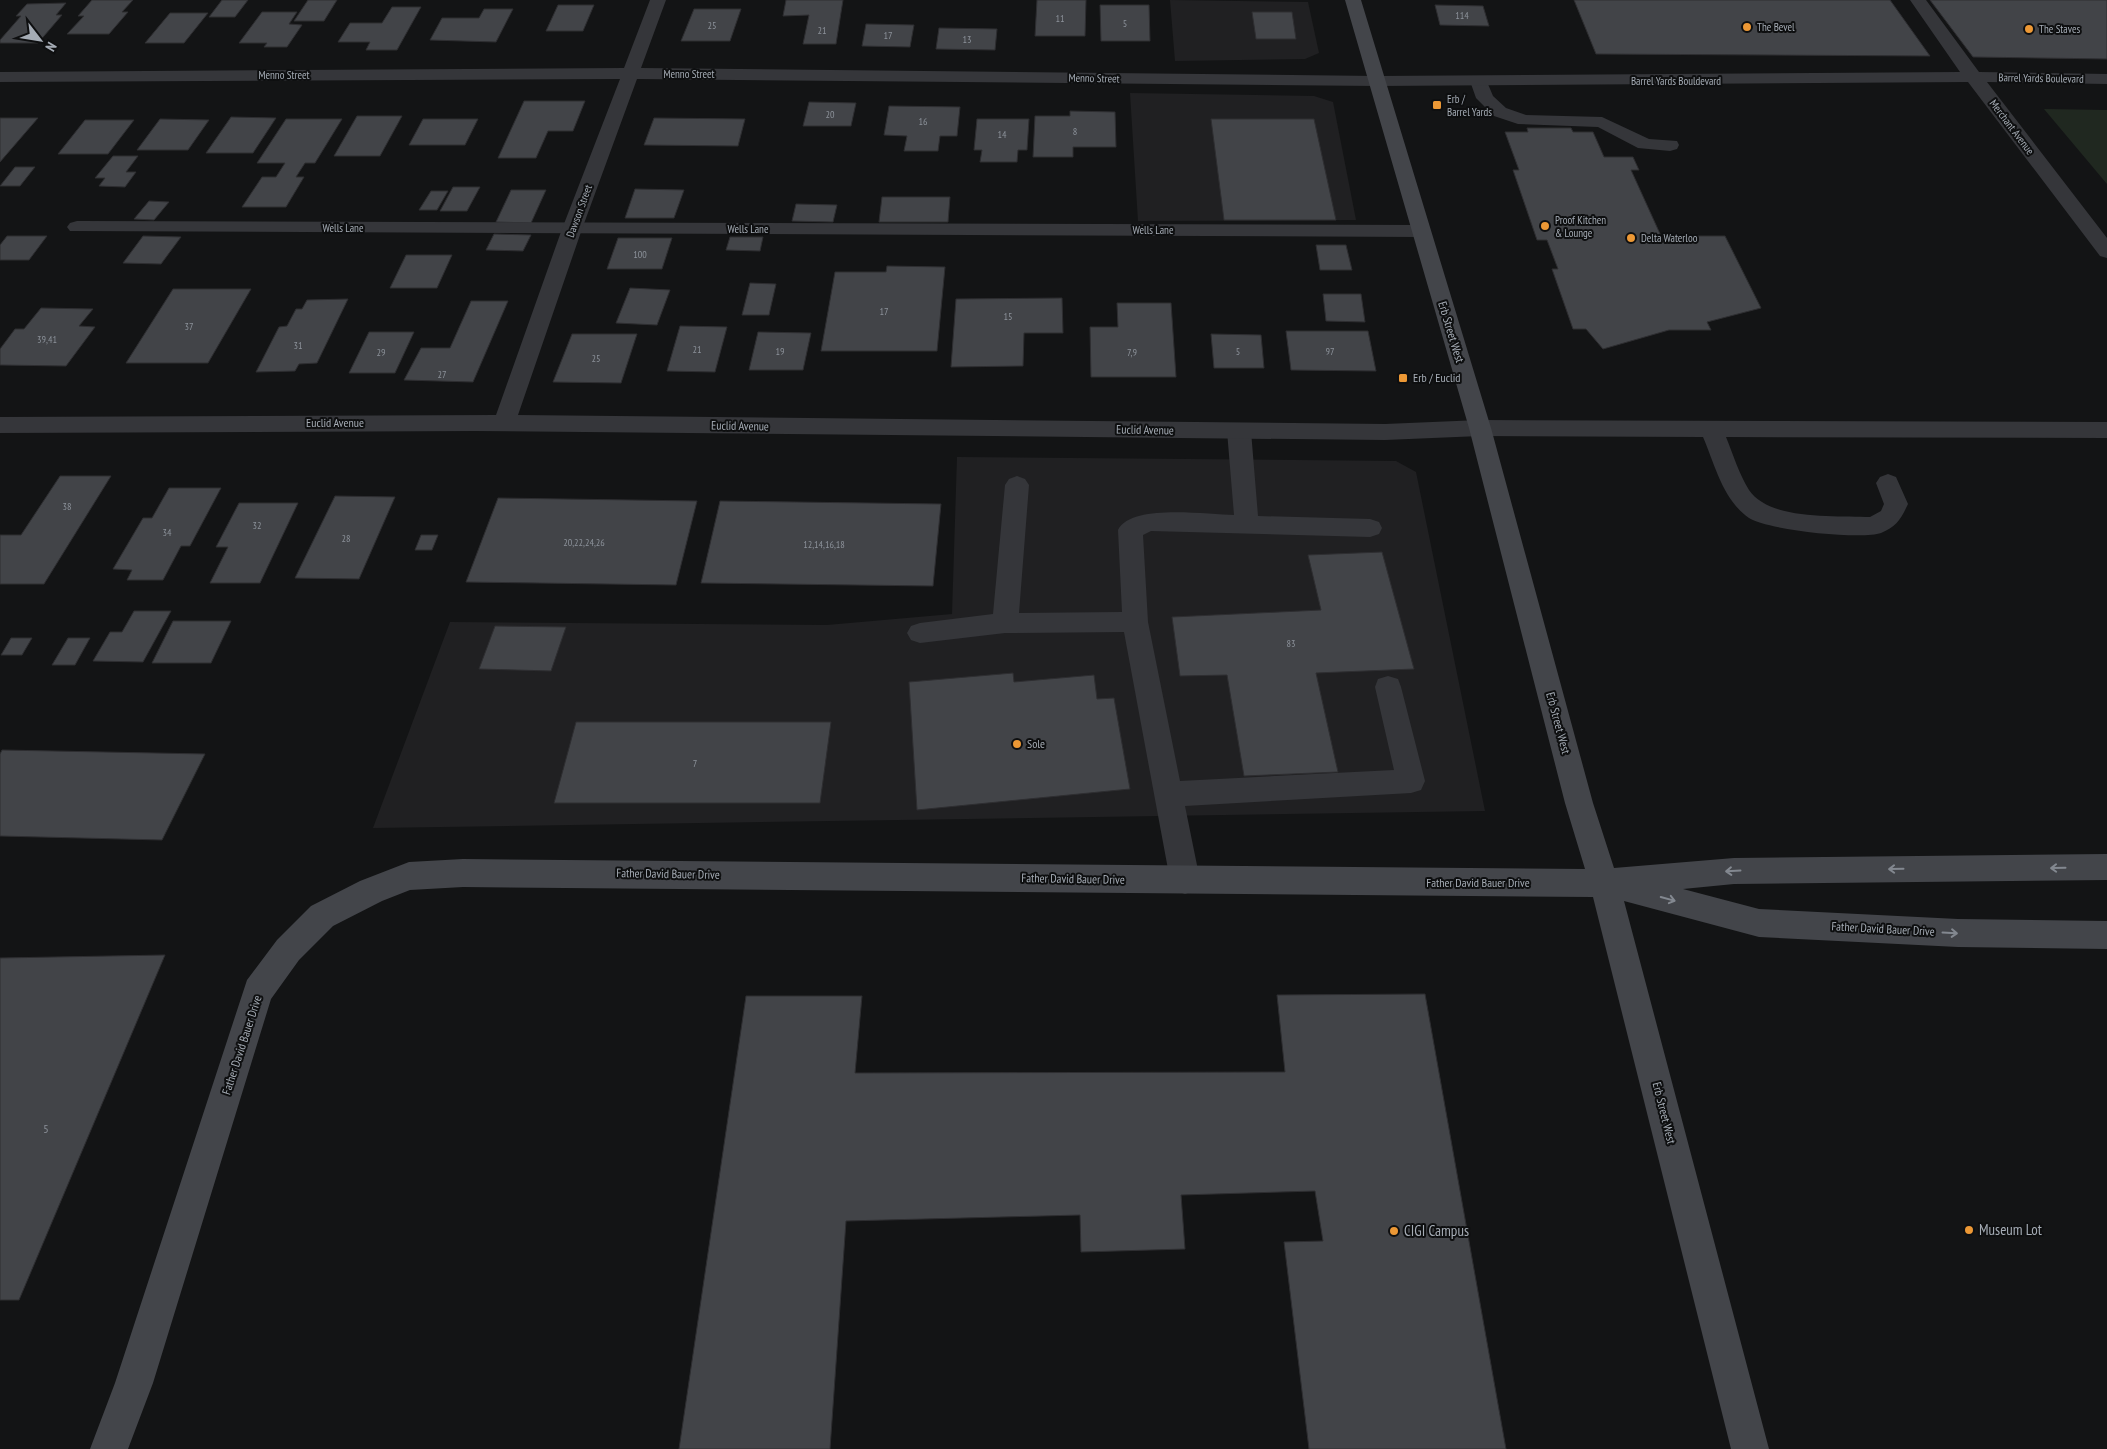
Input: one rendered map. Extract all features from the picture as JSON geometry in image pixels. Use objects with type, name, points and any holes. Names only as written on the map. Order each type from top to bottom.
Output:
[{"type":"street","name":"Dawson Street","points":[[504,424],[572,229],[658,0]]},
{"type":"street","name":"Erb Street West","points":[[1353,0],[1480,428],[1579,803],[1604,883],[1750,1449]]},
{"type":"street","name":"Merchant Avenue","points":[[1918,0],[2107,252]]},
{"type":"street","name":"Menno Street","points":[[0,76],[630,74],[1377,81]]},
{"type":"street","name":"Barrel Yards Bouldevard","points":[[1377,81],[1687,81],[1974,77]]},
{"type":"street","name":"Barrel Yards Boulevard","points":[[1974,77],[2107,79]]},
{"type":"street","points":[[1479,81],[1485,98],[1500,112],[1524,120],[1602,122],[1645,144],[1670,145]]},
{"type":"street","name":"Wells Lane","points":[[77,227],[1420,231]]},
{"type":"street","name":"Euclid Avenue","points":[[0,425],[504,424],[1385,432],[1480,428],[2107,430]]},
{"type":"street","points":[[1711,429],[1740,496],[1759,514],[1775,519],[1873,526],[1890,517],[1896,504],[1888,483]]},
{"type":"street","points":[[1239,430],[1246,525]]},
{"type":"street","points":[[1006,623],[1018,485]]},
{"type":"street","points":[[1186,880],[1135,622],[1130,530],[1148,522],[1370,528]]},
{"type":"street","points":[[920,632],[1006,623],[1135,622]]},
{"type":"street","points":[[1168,794],[1411,781],[1388,687]]},
{"type":"street","name":"Father David Bauer Drive","points":[[109,1449],[134,1383],[258,991],[288,950],[322,916],[371,891],[409,876],[463,873],[1604,883],[1734,871],[2107,867]]},
{"type":"street","name":"Father David Bauer Drive","points":[[1604,883],[1759,923],[1958,933],[2107,935]]},
{"type":"shaded area","points":[[1170,0],[1308,2],[1319,53],[1305,59],[1175,61]]},
{"type":"shaded area","points":[[1130,93],[1314,96],[1333,102],[1356,220],[1138,221]]},
{"type":"shaded area","points":[[2044,109],[2107,110],[2107,184]]},
{"type":"shaded area","points":[[957,457],[1396,461],[1416,472],[1485,811],[373,828],[450,622],[827,625],[952,614]]},
{"type":"building","points":[[92,0],[133,0],[122,12],[128,12],[109,34],[67,34],[84,16],[78,16]]},
{"type":"building","points":[[222,0],[248,0],[235,17],[209,17]]},
{"type":"building","points":[[308,0],[337,0],[324,21],[294,21]]},
{"type":"building","points":[[786,0],[843,0],[836,44],[803,44],[809,15],[783,16]]},
{"type":"building","points":[[1037,0],[1086,0],[1085,36],[1035,36]]},
{"type":"building","name":"The Bevel","points":[[1574,0],[1890,0],[1930,56],[1596,54]]},
{"type":"building","name":"The Staves","points":[[1930,0],[2107,0],[2107,59],[1973,57]]},
{"type":"building","points":[[66,3],[56,15],[62,15],[38,43],[0,43],[0,40],[21,16],[16,16],[27,4]]},
{"type":"building","points":[[558,5],[594,5],[583,31],[546,31]]},
{"type":"building","points":[[1100,5],[1149,5],[1150,41],[1101,41]]},
{"type":"building","points":[[1435,5],[1483,6],[1489,26],[1440,25]]},
{"type":"building","points":[[392,7],[421,7],[397,50],[366,50],[370,42],[338,42],[350,23],[382,23]]},
{"type":"building","points":[[484,9],[513,9],[496,42],[430,40],[442,18],[479,18]]},
{"type":"building","points":[[694,9],[741,9],[730,41],[681,41]]},
{"type":"building","points":[[262,12],[297,12],[289,24],[302,25],[287,47],[264,47],[267,43],[239,43]]},
{"type":"building","points":[[1252,12],[1292,12],[1296,39],[1256,39]]},
{"type":"building","points":[[170,13],[208,13],[184,43],[145,43]]},
{"type":"building","points":[[866,24],[914,25],[910,47],[862,46]]},
{"type":"building","points":[[939,28],[997,29],[995,50],[936,49]]},
{"type":"building","points":[[524,101],[585,101],[573,131],[548,131],[536,158],[498,158]]},
{"type":"building","points":[[809,102],[856,103],[851,126],[803,126]]},
{"type":"building","points":[[889,106],[960,107],[957,136],[940,136],[938,151],[904,151],[907,136],[884,135]]},
{"type":"building","points":[[1070,111],[1115,112],[1116,147],[1073,147],[1073,157],[1033,157],[1035,116],[1070,116]]},
{"type":"building","points":[[357,116],[402,116],[380,156],[334,156]]},
{"type":"building","points":[[231,117],[276,118],[253,153],[206,153]]},
{"type":"building","points":[[0,118],[38,118],[0,162]]},
{"type":"building","points":[[654,118],[745,119],[738,146],[644,145]]},
{"type":"building","points":[[160,119],[209,120],[188,150],[137,150]]},
{"type":"building","points":[[286,119],[342,119],[315,163],[305,163],[296,177],[304,177],[286,207],[242,207],[262,177],[276,177],[285,163],[257,163]]},
{"type":"building","points":[[423,119],[478,119],[465,145],[409,145]]},
{"type":"building","points":[[977,119],[1029,119],[1027,150],[1018,150],[1017,162],[980,162],[982,150],[974,150]]},
{"type":"building","points":[[1211,119],[1314,119],[1336,220],[1224,220]]},
{"type":"building","points":[[85,120],[134,120],[108,154],[58,154]]},
{"type":"building","name":"Delta Waterloo","points":[[1527,128],[1571,128],[1573,132],[1593,132],[1604,157],[1633,157],[1639,170],[1631,170],[1661,236],[1725,236],[1761,308],[1707,322],[1711,330],[1669,330],[1603,349],[1586,329],[1573,329],[1552,269],[1558,269],[1547,240],[1537,240],[1513,170],[1519,170],[1505,132],[1528,132]]},
{"type":"building","points":[[113,156],[138,156],[126,172],[136,172],[125,187],[99,186],[105,178],[95,178]]},
{"type":"building","points":[[15,167],[35,167],[20,186],[0,186]]},
{"type":"building","points":[[453,187],[480,187],[467,211],[440,211]]},
{"type":"building","points":[[635,189],[684,190],[674,218],[625,218]]},
{"type":"building","points":[[511,190],[546,190],[531,223],[496,222]]},
{"type":"building","points":[[431,191],[448,191],[437,210],[419,210]]},
{"type":"building","points":[[882,197],[950,197],[948,222],[879,222]]},
{"type":"building","points":[[149,201],[169,202],[154,220],[134,219]]},
{"type":"building","points":[[796,204],[837,205],[833,222],[792,221]]},
{"type":"building","points":[[494,234],[531,235],[523,251],[486,250]]},
{"type":"building","points":[[7,236],[47,236],[29,260],[0,260],[0,245]]},
{"type":"building","points":[[143,236],[181,237],[161,264],[123,263]]},
{"type":"building","points":[[730,237],[763,237],[760,251],[726,250]]},
{"type":"building","points":[[618,238],[672,238],[662,269],[607,269]]},
{"type":"building","points":[[1316,245],[1346,245],[1352,270],[1320,270]]},
{"type":"building","points":[[406,255],[452,255],[437,288],[390,288]]},
{"type":"building","points":[[887,266],[945,267],[937,351],[821,351],[835,272],[886,272]]},
{"type":"building","points":[[750,283],[776,284],[769,315],[742,315]]},
{"type":"building","points":[[630,288],[670,290],[657,325],[616,323]]},
{"type":"building","points":[[173,289],[251,289],[208,363],[126,363]]},
{"type":"building","points":[[1323,294],[1361,294],[1365,322],[1326,321]]},
{"type":"building","points":[[1062,298],[1063,333],[1024,333],[1023,366],[951,367],[956,299]]},
{"type":"building","points":[[348,299],[317,363],[299,364],[295,371],[256,372],[279,327],[287,326],[296,309],[302,309],[307,300]]},
{"type":"building","points":[[471,301],[508,301],[473,382],[404,380],[421,348],[450,348]]},
{"type":"building","points":[[1117,303],[1171,303],[1176,377],[1091,377],[1090,327],[1118,327]]},
{"type":"building","points":[[41,308],[93,309],[79,326],[95,327],[66,366],[0,365],[0,349],[15,329],[24,329]]},
{"type":"building","points":[[680,326],[727,327],[715,372],[667,371]]},
{"type":"building","points":[[1286,331],[1368,331],[1376,371],[1291,370]]},
{"type":"building","points":[[369,332],[414,332],[395,373],[349,373]]},
{"type":"building","points":[[758,332],[811,333],[803,370],[749,370]]},
{"type":"building","points":[[572,334],[637,334],[621,383],[553,382]]},
{"type":"building","points":[[1211,334],[1261,335],[1264,368],[1214,368]]},
{"type":"building","points":[[60,476],[111,476],[44,584],[0,584],[0,535],[21,535]]},
{"type":"building","points":[[169,488],[221,488],[190,546],[181,546],[163,580],[127,580],[132,570],[113,569],[143,518],[152,518]]},
{"type":"building","points":[[335,496],[395,497],[359,579],[295,578]]},
{"type":"building","points":[[498,498],[697,501],[676,585],[466,582]]},
{"type":"building","points":[[720,501],[941,504],[933,586],[701,583]]},
{"type":"building","points":[[239,503],[298,503],[260,583],[210,583],[228,547],[216,547]]},
{"type":"building","points":[[421,535],[438,535],[432,550],[415,550]]},
{"type":"building","points":[[1382,552],[1414,669],[1316,673],[1338,772],[1244,776],[1227,675],[1180,676],[1172,617],[1321,610],[1308,555]]},
{"type":"building","points":[[134,611],[171,611],[143,662],[93,661],[110,632],[122,632]]},
{"type":"building","points":[[173,621],[231,621],[211,663],[152,663]]},
{"type":"building","points":[[495,626],[566,627],[551,671],[479,669]]},
{"type":"building","points":[[11,638],[32,638],[22,655],[1,655]]},
{"type":"building","points":[[68,638],[90,638],[75,665],[52,665]]},
{"type":"building","name":"Sole","points":[[1013,673],[1014,682],[1094,675],[1097,699],[1114,698],[1130,789],[917,810],[909,682]]},
{"type":"building","points":[[576,722],[831,722],[820,803],[554,803]]},
{"type":"building","points":[[2,750],[205,754],[162,840],[0,836],[0,754]]},
{"type":"building","points":[[165,955],[19,1300],[0,1300],[0,958]]},
{"type":"building","name":"CIGI Campus","points":[[1425,994],[1506,1449],[1309,1449],[1284,1242],[1323,1241],[1315,1191],[1181,1195],[1185,1249],[1081,1252],[1080,1215],[846,1221],[830,1449],[679,1449],[746,996],[862,996],[855,1073],[1285,1072],[1277,995]]},
{"type":"place","name":"The Bevel","points":[[1747,27]]},
{"type":"place","name":"The Staves","points":[[2029,29]]},
{"type":"place","name":"Erb / Barrel Yards","points":[[1437,105]]},
{"type":"place","name":"Proof Kitchen & Lounge","points":[[1545,226]]},
{"type":"place","name":"Delta Waterloo","points":[[1631,238]]},
{"type":"place","name":"Erb / Euclid","points":[[1403,378]]},
{"type":"place","name":"Sole","points":[[1017,744]]},
{"type":"place","name":"Museum Lot","points":[[1969,1230]]},
{"type":"place","name":"CIGI Campus","points":[[1394,1231]]}]
